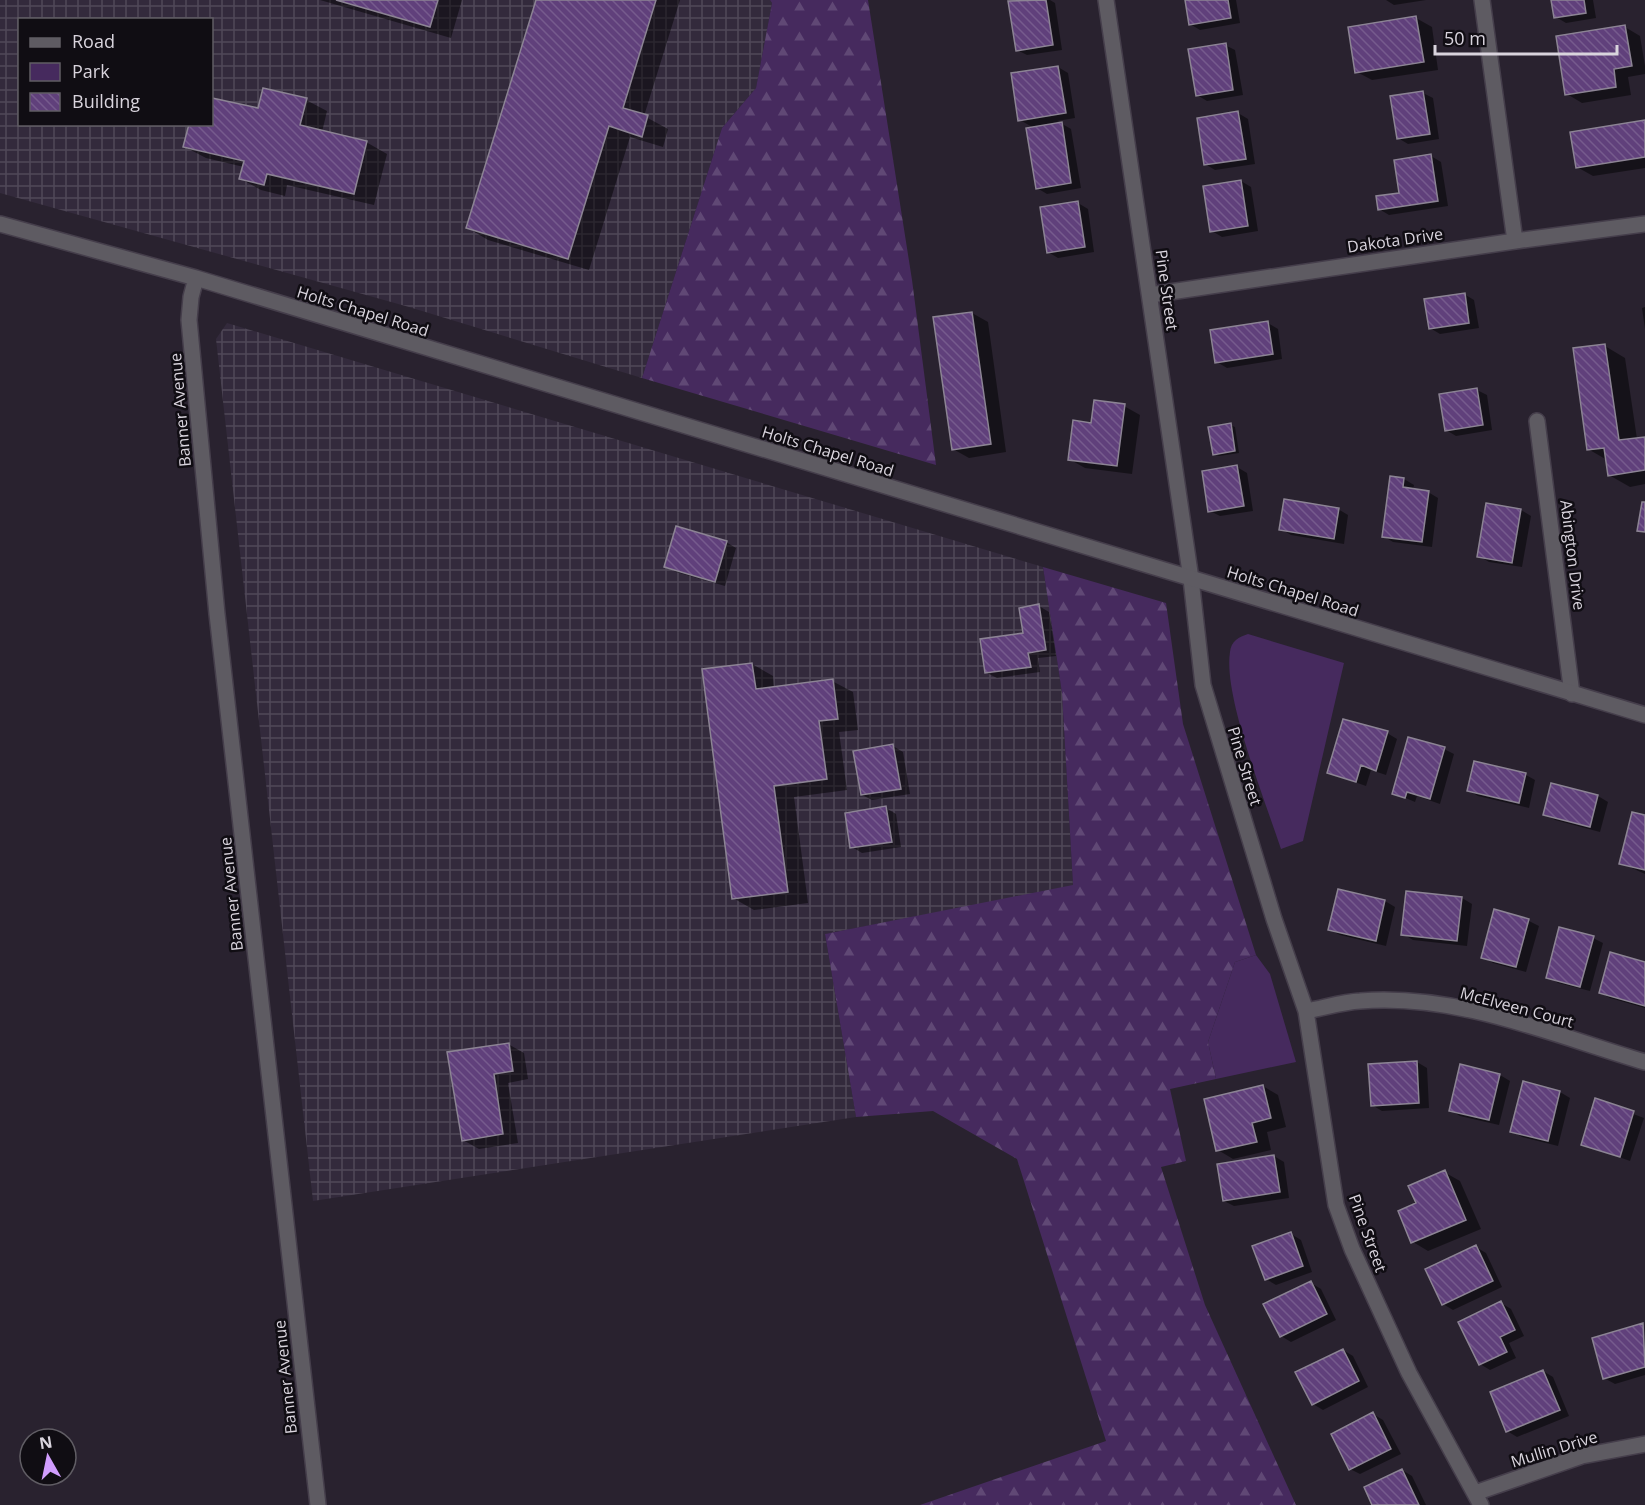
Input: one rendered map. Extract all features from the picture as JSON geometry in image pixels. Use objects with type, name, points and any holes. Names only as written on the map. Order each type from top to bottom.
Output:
[{"type":"street","name":"Pine Street","points":[[1106,0],[1191,579],[1203,686],[1253,851],[1306,1011],[1336,1205],[1352,1249],[1409,1373],[1478,1499]]},
{"type":"street","points":[[1482,0],[1515,241]]},
{"type":"street","name":"Holts Chapel Road","points":[[0,224],[196,278],[1645,716]]},
{"type":"street","name":"Dakota Drive","points":[[1150,295],[1645,224]]},
{"type":"street","name":"Banner Avenue","points":[[196,278],[191,297],[189,320],[216,602],[318,1505]]},
{"type":"street","name":"Abington Drive","points":[[1538,421],[1572,694]]},
{"type":"street","name":"McElveen Court","points":[[1306,1011],[1360,1001],[1415,1002],[1476,1011],[1645,1062]]},
{"type":"street","name":"Mullin Drive","points":[[1478,1499],[1582,1456],[1645,1444]]},
{"type":"shaded area","points":[[0,0],[770,0],[772,3],[756,88],[722,128],[642,378],[409,307],[0,193]]},
{"type":"shaded area","points":[[227,323],[1043,567],[1062,693],[1073,886],[825,934],[856,1117],[313,1201],[216,339]]},
{"type":"green space","points":[[770,0],[868,0],[912,280],[936,465],[642,378],[722,128],[756,88],[772,3]]},
{"type":"green space","points":[[1043,567],[1166,603],[1183,724],[1256,955],[1235,962],[1208,1042],[1216,1079],[1170,1089],[1186,1161],[1161,1167],[1205,1305],[1296,1505],[920,1505],[1106,1441],[1017,1159],[933,1111],[856,1117],[825,934],[1073,885],[1062,693]]},
{"type":"green space","points":[[1248,634],[1344,663],[1303,841],[1281,849],[1247,750],[1233,695],[1230,652],[1236,640]]},
{"type":"green space","points":[[1256,955],[1270,974],[1296,1062],[1216,1079],[1208,1042],[1235,962]]},
{"type":"building","points":[[336,0],[438,0],[430,27]]},
{"type":"building","points":[[536,0],[656,0],[623,108],[648,115],[642,137],[609,126],[568,259],[466,228]]},
{"type":"building","points":[[1046,0],[1053,45],[1016,51],[1008,1]]},
{"type":"building","points":[[1185,0],[1228,0],[1231,18],[1189,25]]},
{"type":"building","points":[[1551,0],[1584,0],[1586,13],[1554,18]]},
{"type":"building","points":[[1416,16],[1424,62],[1355,73],[1348,27]]},
{"type":"building","points":[[1625,25],[1632,66],[1614,69],[1616,87],[1565,95],[1556,36]]},
{"type":"building","points":[[1226,43],[1233,90],[1196,96],[1188,49]]},
{"type":"building","points":[[1058,66],[1066,113],[1018,121],[1011,73]]},
{"type":"building","points":[[263,88],[307,98],[300,125],[367,141],[354,194],[267,174],[264,185],[239,179],[244,161],[183,147],[188,126],[213,126],[213,98],[258,108]]},
{"type":"building","points":[[1423,91],[1430,134],[1397,139],[1390,96]]},
{"type":"building","points":[[1238,111],[1246,159],[1204,165],[1197,118]]},
{"type":"building","points":[[1645,120],[1645,157],[1576,168],[1570,132]]},
{"type":"building","points":[[1062,122],[1071,183],[1036,189],[1026,128]]},
{"type":"building","points":[[1431,154],[1438,201],[1378,210],[1376,196],[1399,193],[1394,160]]},
{"type":"building","points":[[1241,180],[1248,226],[1210,232],[1203,186]]},
{"type":"building","points":[[1078,201],[1085,247],[1047,253],[1040,207]]},
{"type":"building","points":[[1465,293],[1469,323],[1429,329],[1424,299]]},
{"type":"building","points":[[972,312],[991,444],[952,450],[933,317]]},
{"type":"building","points":[[1268,321],[1273,354],[1215,363],[1210,330]]},
{"type":"building","points":[[1605,344],[1619,440],[1645,437],[1645,470],[1608,476],[1604,448],[1587,450],[1573,348]]},
{"type":"building","points":[[1477,388],[1483,425],[1445,431],[1439,394]]},
{"type":"building","points":[[1094,400],[1125,404],[1117,466],[1068,460],[1073,420],[1091,423]]},
{"type":"building","points":[[1231,423],[1235,451],[1213,455],[1208,427]]},
{"type":"building","points":[[1237,465],[1244,506],[1208,512],[1202,471]]},
{"type":"building","points":[[1390,476],[1404,478],[1403,487],[1429,491],[1422,542],[1382,537]]},
{"type":"building","points":[[1284,499],[1339,508],[1334,539],[1279,530]]},
{"type":"building","points":[[1642,502],[1645,502],[1645,532],[1637,531]]},
{"type":"building","points":[[1486,503],[1521,509],[1512,563],[1477,557]]},
{"type":"building","points":[[676,526],[727,541],[715,582],[664,567]]},
{"type":"building","points":[[1039,604],[1046,650],[1028,653],[1031,667],[985,673],[980,639],[1023,633],[1019,608]]},
{"type":"building","points":[[752,663],[756,689],[833,679],[838,719],[819,721],[827,779],[774,786],[788,892],[732,899],[702,669]]},
{"type":"building","points":[[1343,719],[1388,731],[1376,771],[1361,765],[1356,782],[1327,773]]},
{"type":"building","points":[[1408,737],[1445,747],[1430,799],[1407,792],[1405,798],[1392,794]]},
{"type":"building","points":[[893,744],[901,789],[861,795],[853,751]]},
{"type":"building","points":[[1474,761],[1526,773],[1519,803],[1467,791]]},
{"type":"building","points":[[1551,783],[1598,795],[1590,827],[1543,815]]},
{"type":"building","points":[[886,806],[892,842],[850,848],[845,813]]},
{"type":"building","points":[[1632,812],[1645,815],[1645,870],[1619,864]]},
{"type":"building","points":[[1338,889],[1385,900],[1376,941],[1328,930]]},
{"type":"building","points":[[1406,891],[1462,897],[1457,941],[1401,935]]},
{"type":"building","points":[[1494,909],[1529,919],[1516,967],[1481,958]]},
{"type":"building","points":[[1559,927],[1594,936],[1580,987],[1546,978]]},
{"type":"building","points":[[1610,952],[1645,962],[1645,1006],[1599,993]]},
{"type":"building","points":[[509,1043],[513,1071],[494,1074],[503,1134],[462,1141],[447,1052]]},
{"type":"building","points":[[1417,1061],[1419,1103],[1371,1106],[1368,1064]]},
{"type":"building","points":[[1460,1064],[1500,1074],[1489,1120],[1449,1111]]},
{"type":"building","points":[[1523,1081],[1560,1091],[1548,1141],[1510,1132]]},
{"type":"building","points":[[1263,1085],[1271,1118],[1252,1123],[1257,1142],[1216,1151],[1204,1099]]},
{"type":"building","points":[[1595,1098],[1634,1111],[1620,1157],[1581,1145]]},
{"type":"building","points":[[1274,1155],[1280,1192],[1223,1201],[1217,1164]]},
{"type":"building","points":[[1445,1170],[1466,1220],[1411,1243],[1398,1211],[1416,1203],[1408,1186]]},
{"type":"building","points":[[1291,1232],[1303,1266],[1265,1280],[1252,1246]]},
{"type":"building","points":[[1476,1245],[1493,1281],[1442,1305],[1425,1269]]},
{"type":"building","points":[[1311,1281],[1327,1314],[1280,1337],[1263,1304]]},
{"type":"building","points":[[1501,1301],[1515,1330],[1500,1337],[1507,1352],[1479,1365],[1458,1322]]},
{"type":"building","points":[[1643,1323],[1645,1367],[1603,1379],[1592,1338]]},
{"type":"building","points":[[1343,1349],[1359,1381],[1312,1405],[1295,1372]]},
{"type":"building","points":[[1543,1370],[1560,1410],[1506,1432],[1490,1392]]},
{"type":"building","points":[[1373,1412],[1391,1449],[1349,1470],[1331,1434]]},
{"type":"building","points":[[1402,1469],[1419,1505],[1372,1505],[1364,1487]]}]
